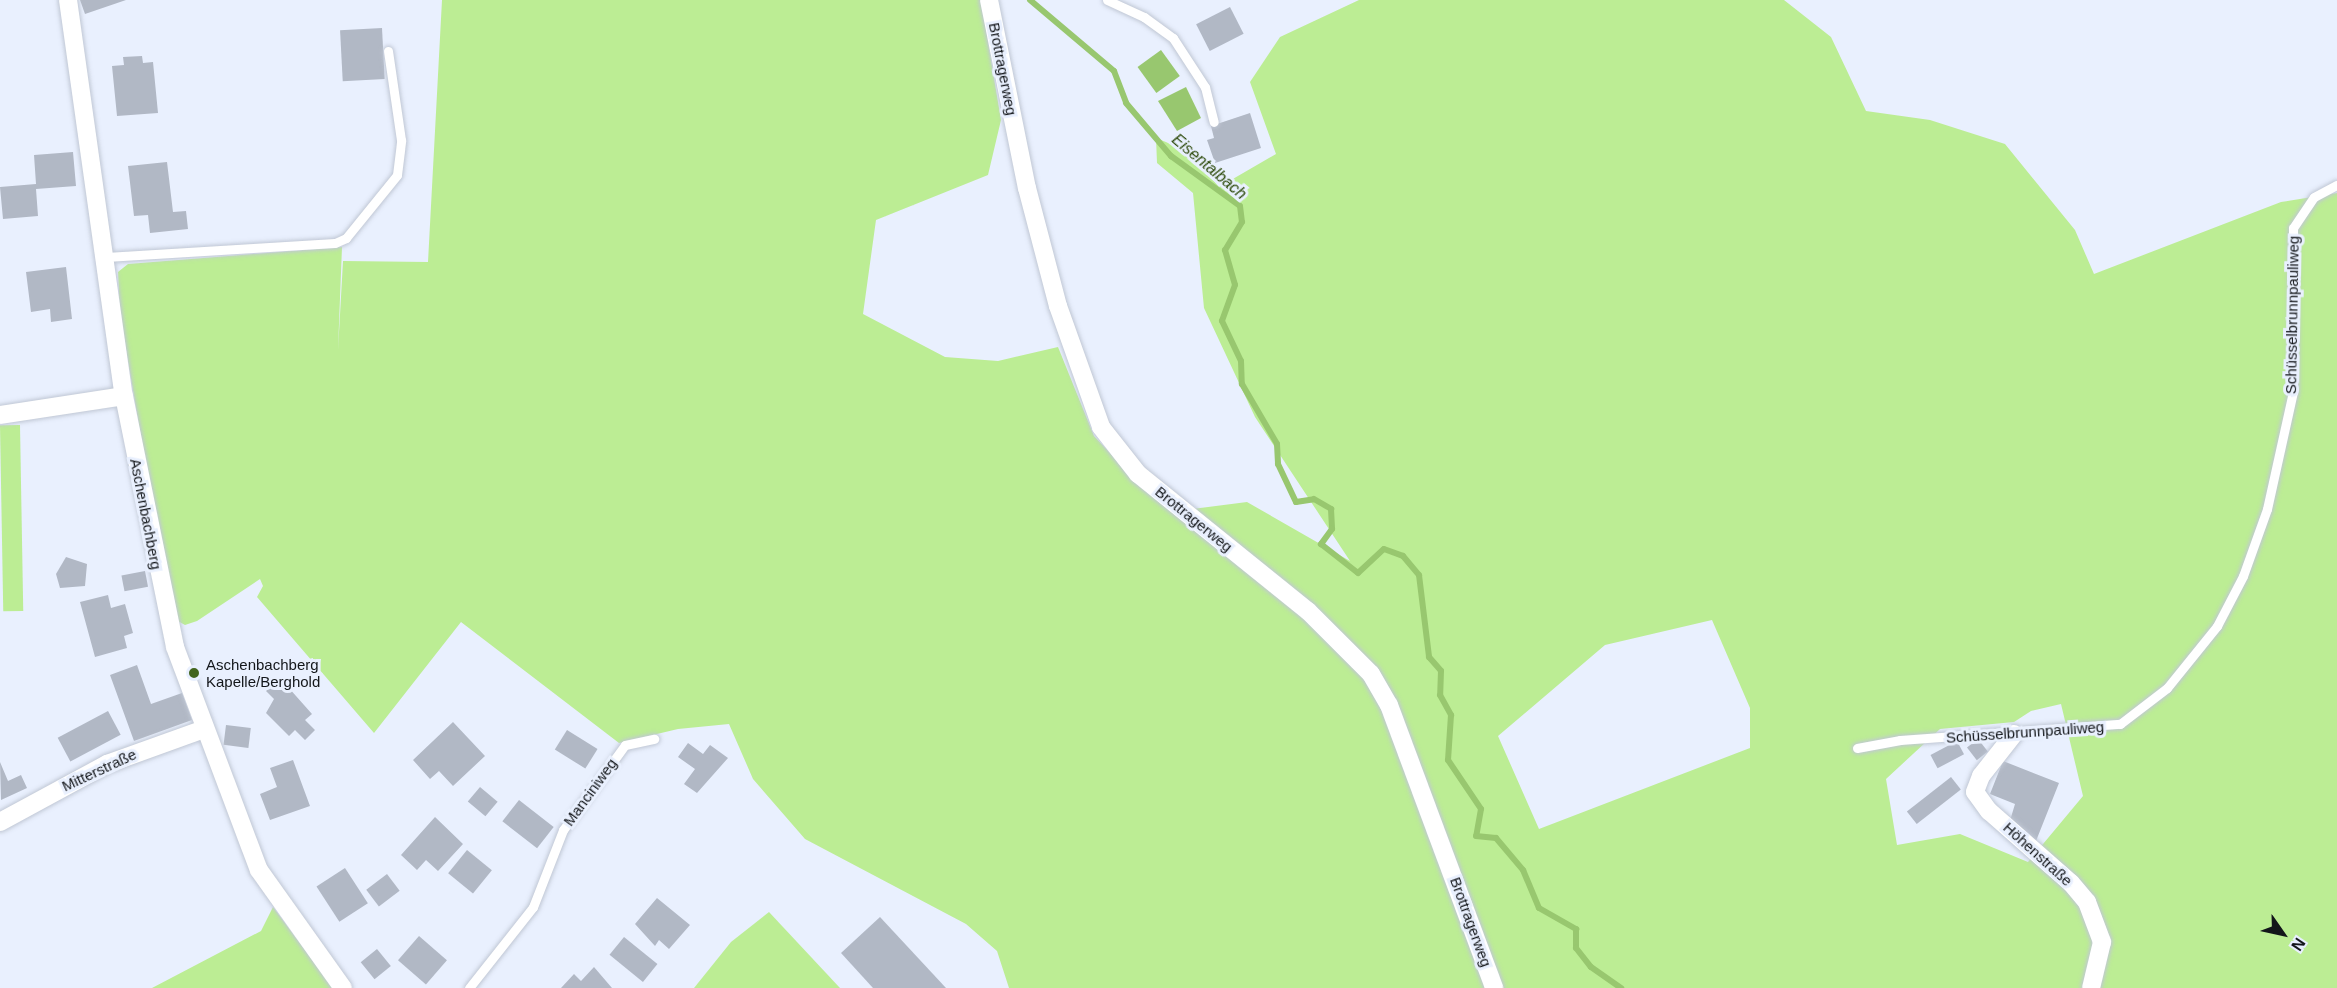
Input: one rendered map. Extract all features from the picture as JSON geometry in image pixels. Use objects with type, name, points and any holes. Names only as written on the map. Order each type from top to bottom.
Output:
[{"type":"street","name":"Aschenbachberg","points":[[68,0],[124,396],[173,640],[204,729],[259,870],[343,988]]},
{"type":"street","name":"Brottragerweg","points":[[989,0],[1027,188],[1058,306],[1101,427],[1138,474],[1308,611],[1371,674],[1389,705],[1494,988]]},
{"type":"street","points":[[0,415],[124,396]]},
{"type":"street","name":"Mitterstraße","points":[[0,822],[107,764],[204,729]]},
{"type":"street","name":"Höhenstraße","points":[[2014,734],[1981,776],[1976,792],[1989,811],[2071,883],[2087,902],[2102,942],[2091,988]]},
{"type":"lane","points":[[1107,0],[1144,17],[1173,38],[1204,87],[1214,122]]},
{"type":"lane","points":[[106,257],[335,243],[346,237],[397,175],[401,141],[388,51]]},
{"type":"lane","name":"Schüsselbrunnpauliweg","points":[[1857,748],[1900,740],[2014,734],[2120,724],[2167,688],[2217,626],[2243,576],[2266,509],[2293,392],[2293,228],[2314,197],[2337,185]]},
{"type":"lane","name":"Manciniweg","points":[[469,988],[533,907],[563,830],[611,763],[625,745],[654,739]]},
{"type":"shaded area","points":[[442,0],[981,0],[1001,120],[988,175],[876,220],[863,314],[945,357],[998,361],[1058,347],[1094,436],[1138,483],[1177,511],[1247,502],[1350,561],[1255,417],[1204,308],[1193,193],[1157,163],[1156,138],[1188,151],[1219,187],[1276,154],[1250,82],[1280,37],[1359,0],[1784,0],[1831,37],[1866,111],[1930,120],[2005,144],[2075,230],[2094,274],[2281,202],[2337,193],[2337,988],[1009,988],[997,951],[966,924],[805,839],[753,779],[729,724],[678,729],[619,743],[461,622],[374,733],[257,597],[263,586],[260,579],[197,621],[185,625],[172,618],[120,314],[118,272],[128,264],[342,247],[338,350],[343,261],[428,262]],"holes":[[[1712,620],[1750,708],[1750,748],[1539,829],[1498,736],[1605,645]],[[2061,704],[2083,796],[2028,862],[1960,834],[1897,845],[1886,779],[1940,729],[2014,722],[2031,711]]]},
{"type":"shaded area","points":[[1161,50],[1180,76],[1156,93],[1138,67]]},
{"type":"shaded area","points":[[1186,87],[1201,118],[1177,131],[1158,101]]},
{"type":"shaded area","points":[[0,425],[20,425],[23,611],[3,611]]},
{"type":"shaded area","points":[[273,907],[333,988],[152,988],[261,931]]},
{"type":"shaded area","points":[[769,912],[840,988],[694,988],[731,942]]},
{"type":"building","points":[[80,0],[126,0],[85,14]]},
{"type":"building","points":[[1230,7],[1244,34],[1210,51],[1196,24]]},
{"type":"building","points":[[382,28],[385,79],[343,81],[340,30]]},
{"type":"building","points":[[142,56],[143,63],[153,62],[158,113],[117,116],[112,66],[124,65],[123,57]]},
{"type":"building","points":[[1250,113],[1261,148],[1215,163],[1207,140],[1214,138],[1211,126]]},
{"type":"building","points":[[73,152],[76,186],[36,189],[38,216],[3,219],[0,187],[36,184],[34,155]]},
{"type":"building","points":[[167,162],[173,212],[186,211],[188,229],[150,233],[148,215],[134,216],[128,166]]},
{"type":"building","points":[[66,267],[72,319],[51,322],[50,309],[31,312],[26,272]]},
{"type":"building","points":[[66,557],[87,564],[85,586],[60,588],[56,574]]},
{"type":"building","points":[[145,571],[148,587],[124,591],[121,576]]},
{"type":"building","points":[[108,595],[111,608],[125,604],[133,633],[124,636],[127,648],[95,657],[80,602]]},
{"type":"building","points":[[137,665],[151,704],[182,693],[192,720],[134,741],[110,675]]},
{"type":"building","points":[[280,678],[312,714],[305,720],[315,730],[305,740],[295,730],[289,736],[266,713],[274,699],[266,691]]},
{"type":"building","points":[[108,711],[121,735],[70,762],[58,738]]},
{"type":"building","points":[[453,722],[485,756],[453,786],[439,771],[430,779],[413,760]]},
{"type":"building","points":[[226,725],[251,728],[248,748],[224,745]]},
{"type":"building","points":[[567,730],[598,749],[585,769],[555,750]]},
{"type":"building","points":[[1978,739],[1988,752],[1977,760],[1967,748]]},
{"type":"building","points":[[1957,741],[1964,754],[1938,768],[1931,755]]},
{"type":"building","points":[[688,743],[703,754],[710,745],[728,758],[697,793],[684,784],[695,769],[678,757]]},
{"type":"building","points":[[293,760],[310,806],[270,820],[260,794],[277,787],[270,768]]},
{"type":"building","points":[[2003,761],[2059,783],[2036,841],[2009,824],[2015,804],[1990,794]]},
{"type":"building","points":[[0,762],[8,781],[21,775],[27,788],[1,800]]},
{"type":"building","points":[[1951,777],[1961,790],[1917,824],[1907,811]]},
{"type":"building","points":[[480,787],[498,802],[485,816],[468,802]]},
{"type":"building","points":[[519,800],[554,827],[537,848],[502,821]]},
{"type":"building","points":[[435,817],[463,844],[438,871],[426,860],[417,870],[401,855]]},
{"type":"building","points":[[467,850],[492,870],[473,893],[448,873]]},
{"type":"building","points":[[345,868],[368,903],[339,922],[316,887]]},
{"type":"building","points":[[387,874],[400,891],[379,906],[366,890]]},
{"type":"building","points":[[657,898],[690,925],[669,949],[659,940],[655,946],[635,924]]},
{"type":"building","points":[[880,917],[946,988],[873,988],[841,953]]},
{"type":"building","points":[[419,936],[447,960],[426,984],[398,960]]},
{"type":"building","points":[[624,937],[657,964],[643,982],[610,955]]},
{"type":"building","points":[[377,949],[391,966],[375,979],[361,962]]},
{"type":"building","points":[[594,967],[612,988],[561,988],[574,974],[581,981]]},
{"type":"waterway","name":"Eisentalbach","points":[[1030,0],[1114,71],[1126,103],[1171,156],[1240,206],[1242,222],[1225,250],[1235,285],[1222,321],[1241,361],[1242,384],[1277,444],[1278,464],[1296,502],[1314,499],[1331,509],[1332,529],[1321,544],[1358,573],[1384,549],[1403,556],[1419,575],[1429,657],[1441,671],[1440,695],[1451,715],[1448,760],[1481,809],[1476,836],[1496,838],[1523,870],[1539,908],[1576,929],[1576,948],[1591,967],[1621,988]]},
{"type":"place","name":"Aschenbachberg Kapelle/Berghold","points":[[194,673]]}]
